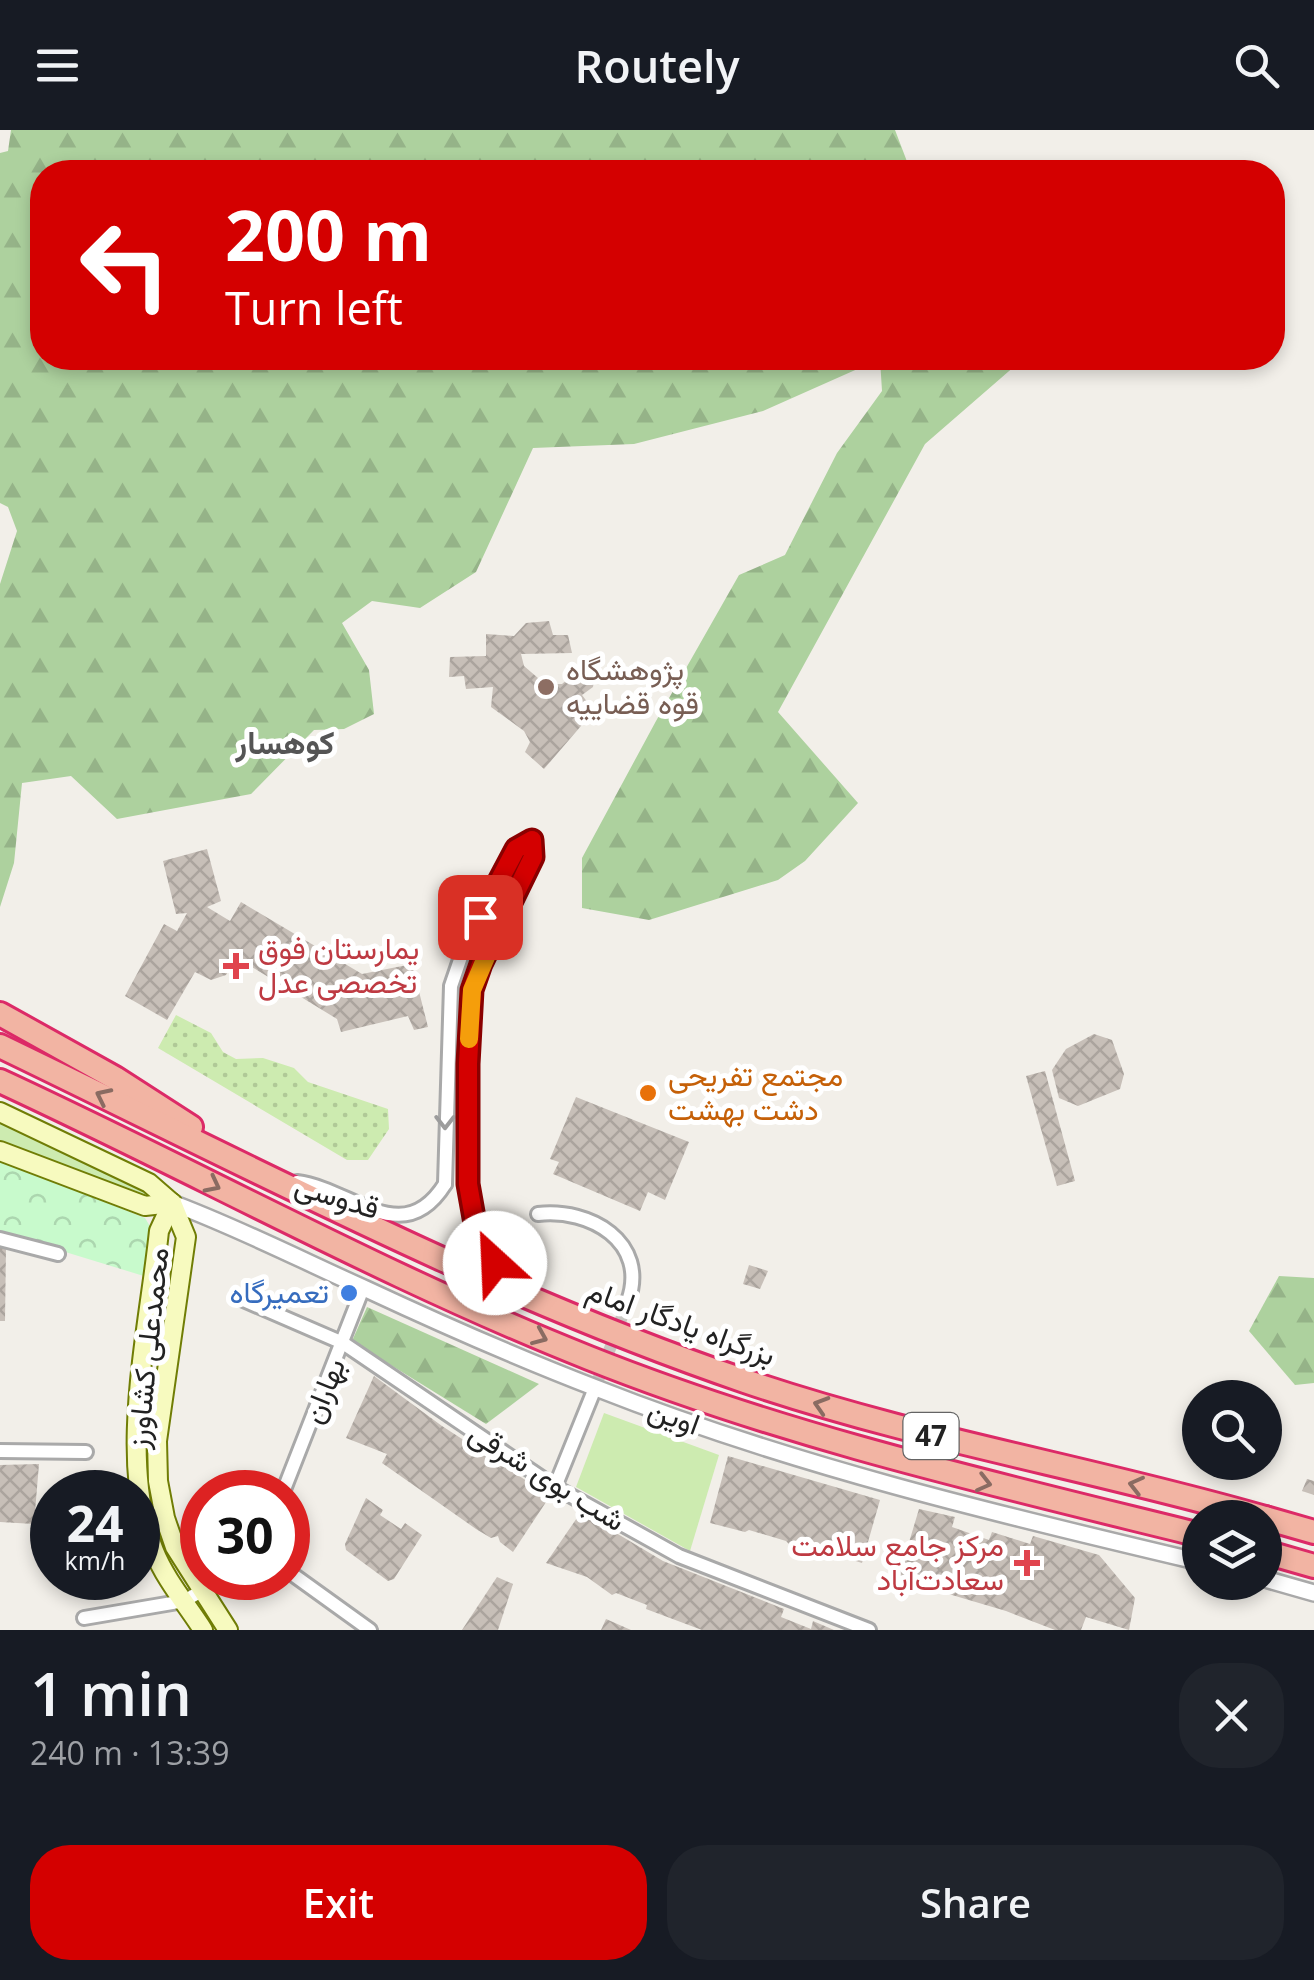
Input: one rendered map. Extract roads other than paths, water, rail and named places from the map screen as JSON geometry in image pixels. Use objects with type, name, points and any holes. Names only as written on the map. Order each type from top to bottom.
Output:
[{"type":"highway","points":[[0,1014],[170,1110],[230,1156]]},
{"type":"highway","name":"بزرگراه یادگار امام","points":[[0,1046],[547,1305],[746,1381],[852,1414],[1194,1500]]},
{"type":"highway","name":"47","points":[[0,1081],[378,1266],[591,1359],[843,1446],[1182,1531]]},
{"type":"highway","name":"بزرگراه یادگار امام","points":[[1282,1523],[1314,1532]]},
{"type":"highway","points":[[1282,1557],[1314,1566]]},
{"type":"main road","name":"اوین","points":[[0,1112],[148,1183],[172,1203]]},
{"type":"main road","name":"اوین","points":[[0,1151],[145,1206],[172,1203]]},
{"type":"main road","name":"محمدعلی کشاورز","points":[[172,1203],[186,1236],[157,1441],[158,1481],[165,1518],[180,1555]]},
{"type":"main road","name":"محمدعلی کشاورز","points":[[172,1203],[159,1231],[136,1452],[144,1524],[156,1556],[203,1630]]},
{"type":"main road","name":"محمدعلی کشاورز","points":[[208,1600],[228,1630]]},
{"type":"street","points":[[468,1184],[445,1184],[451,986],[462,951],[516,849],[532,840],[533,857],[472,990],[468,1184],[476,1229],[485,1251],[547,1305]]},
{"type":"street","name":"قدوسی","points":[[276,1180],[322,1188],[382,1214],[409,1215],[433,1203],[445,1184]]},
{"type":"street","name":"اوین","points":[[172,1203],[234,1226],[363,1288],[595,1388],[734,1438],[1050,1526],[1182,1558]]},
{"type":"street","points":[[538,1214],[555,1212],[584,1219],[622,1240],[631,1260],[628,1301]]},
{"type":"street","points":[[0,1239],[58,1254]]},
{"type":"street","name":"بهاران","points":[[293,1470],[363,1288]]},
{"type":"street","name":"شب بوی شرقی","points":[[239,1298],[343,1343],[556,1486],[679,1556],[870,1630]]},
{"type":"street","points":[[556,1486],[595,1388]]},
{"type":"street","points":[[0,1452],[86,1452]]},
{"type":"street","points":[[1282,1584],[1314,1593]]},
{"type":"street","points":[[310,1587],[370,1630]]},
{"type":"street","points":[[84,1618],[184,1601]]},
{"type":"tunnel","points":[[595,1388],[628,1301]]},
{"type":"place","name":"پژوهشگاه قوه قضاییه","points":[[546,687]]},
{"type":"place","name":"یمارستان فوق تخصصی عدل","points":[[236,966]]},
{"type":"place","name":"مجتمع تفریحی دشت بهشت","points":[[648,1093]]},
{"type":"place","name":"تعمیرگاه","points":[[349,1293]]},
{"type":"place","name":"مرکز جامع سلامت سعادت‌آباد","points":[[1027,1563]]},
{"type":"district","name":"کوهسار","points":[[285,743]]}]
